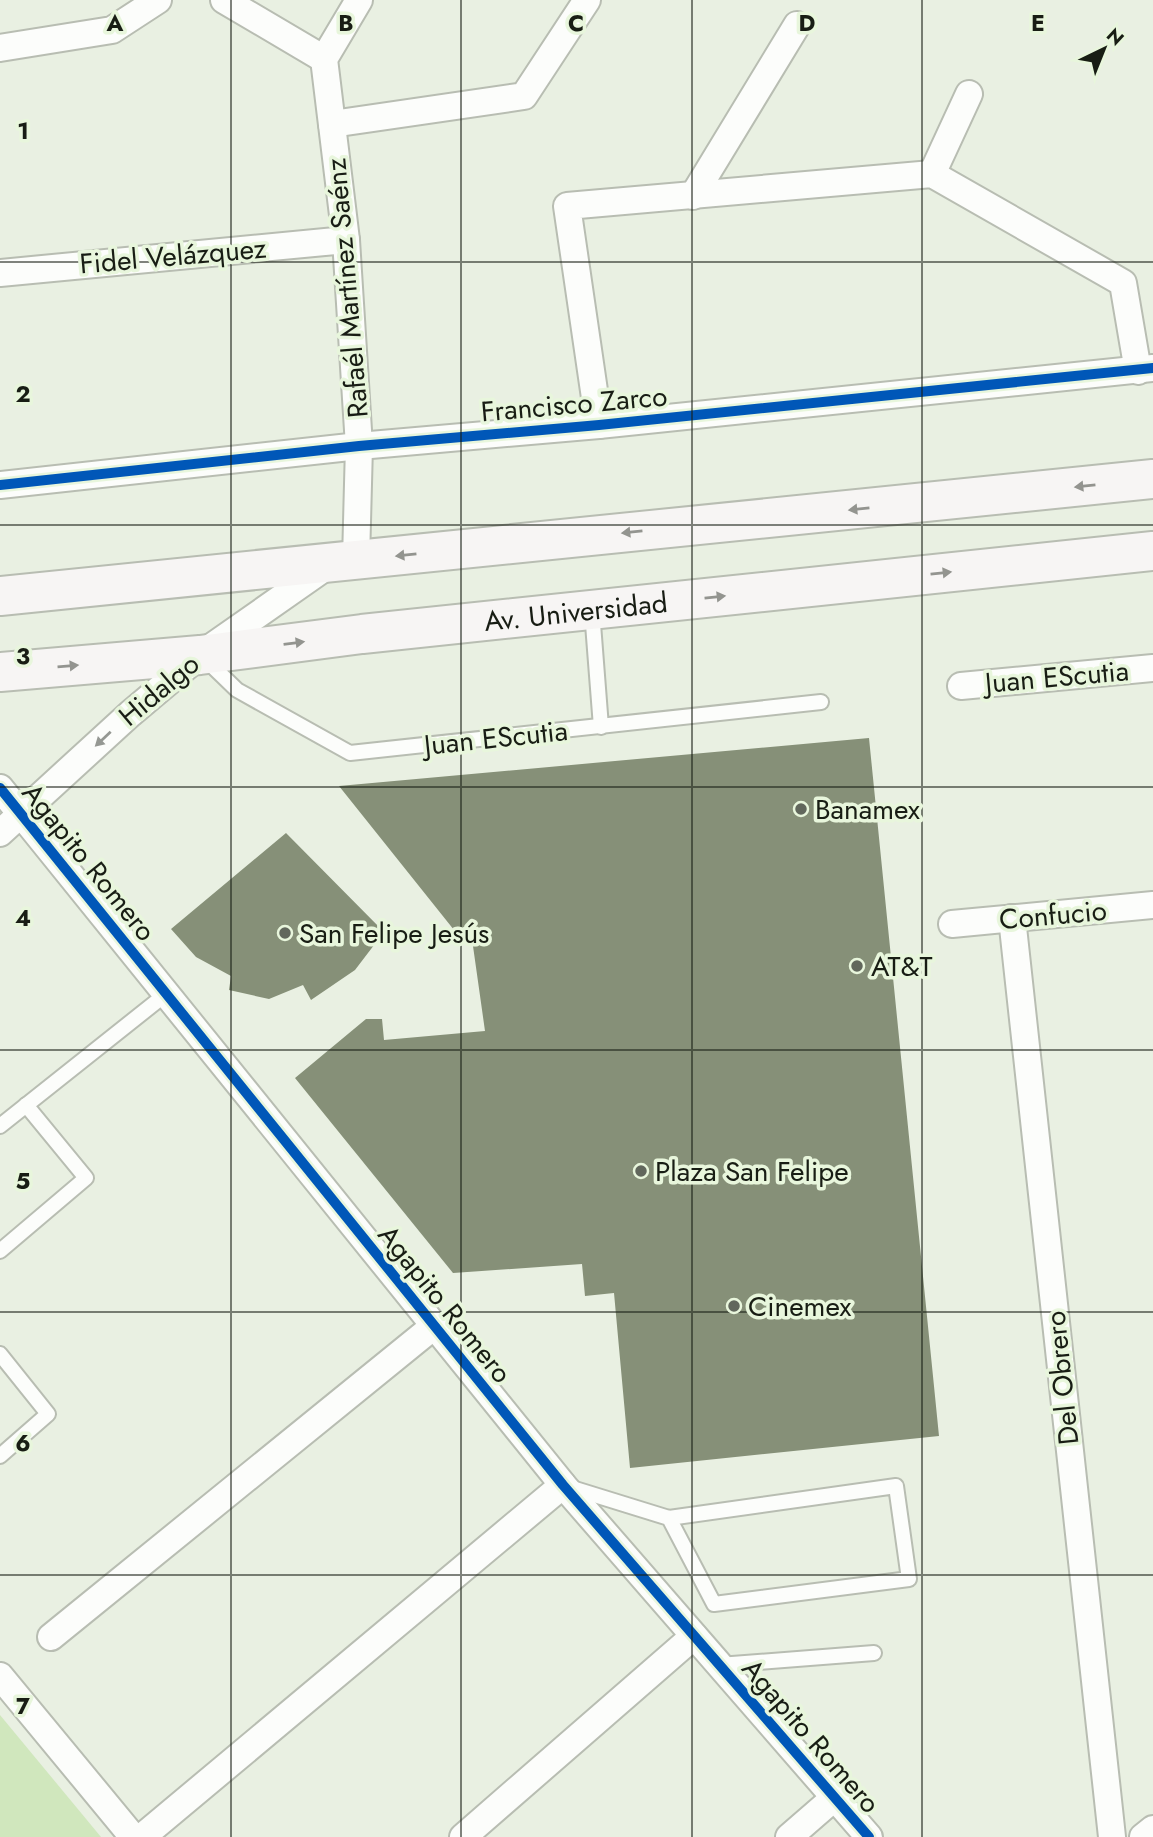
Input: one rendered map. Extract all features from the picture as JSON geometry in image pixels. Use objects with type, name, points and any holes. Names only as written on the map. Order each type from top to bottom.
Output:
[{"type":"main road","points":[[0,597],[1153,479]]},
{"type":"main road","name":"Av. Universidad","points":[[0,672],[200,655],[362,634],[1153,551]]},
{"type":"street","points":[[0,48],[113,30],[158,0]]},
{"type":"street","points":[[224,0],[324,59],[359,0]]},
{"type":"street","points":[[332,124],[524,96],[587,0]]},
{"type":"street","points":[[693,196],[797,25]]},
{"type":"street","name":"Rafaél Martínez Saénz","points":[[324,59],[346,240],[359,446],[344,561]]},
{"type":"street","points":[[932,174],[969,94]]},
{"type":"street","points":[[599,425],[567,206],[932,174],[1123,283],[1145,370]]},
{"type":"street","name":"Fidel Velázquez","points":[[0,273],[346,240]]},
{"type":"street","name":"Francisco Zarco","points":[[0,485],[359,446],[599,425],[1145,370]]},
{"type":"street","name":"Hidalgo","points":[[0,833],[130,714],[200,655],[344,561]]},
{"type":"street","name":"Juan EScutia","points":[[961,686],[1153,668]]},
{"type":"street","name":"Agapito Romero","points":[[0,788],[562,1485],[869,1837]]},
{"type":"street","name":"Confucio","points":[[952,924],[1153,905]]},
{"type":"street","name":"Del Obrero","points":[[1012,918],[1112,1837]]},
{"type":"street","points":[[51,1637],[434,1326]]},
{"type":"street","points":[[142,1837],[562,1485]]},
{"type":"street","points":[[463,1837],[694,1636]]},
{"type":"street","points":[[0,1676],[134,1837]]},
{"type":"street","points":[[789,1837],[834,1798]]},
{"type":"street","points":[[1143,1837],[1153,1829]]},
{"type":"lane","points":[[592,609],[601,727]]},
{"type":"lane","name":"Juan EScutia","points":[[200,655],[237,690],[350,753],[821,702]]},
{"type":"lane","points":[[0,1126],[166,993]]},
{"type":"lane","points":[[0,1251],[86,1178],[26,1105]]},
{"type":"lane","points":[[0,1354],[48,1414],[0,1457]]},
{"type":"lane","points":[[562,1485],[668,1518],[896,1486],[909,1579],[714,1604],[668,1518]]},
{"type":"lane","points":[[719,1665],[874,1653]]},
{"type":"green space","points":[[0,1715],[101,1837],[0,1837]]},
{"type":"building","name":"Plaza San Felipe","points":[[869,738],[939,1436],[630,1468],[614,1293],[585,1296],[582,1264],[453,1273],[295,1078],[366,1019],[382,1019],[384,1040],[485,1031],[472,939],[462,940],[339,786]]},
{"type":"building","points":[[286,833],[384,932],[355,970],[311,1000],[303,985],[269,999],[229,990],[231,976],[196,957],[171,929]]},
{"type":"cycle path","points":[[0,485],[359,446],[599,425],[1153,368]]},
{"type":"cycle path","points":[[0,788],[563,1485],[869,1837]]},
{"type":"place","name":"Banamex","points":[[801,809]]},
{"type":"place","name":"San Felipe Jesús","points":[[285,933]]},
{"type":"place","name":"AT&T","points":[[857,966]]},
{"type":"place","name":"Plaza San Felipe","points":[[641,1171]]},
{"type":"place","name":"Cinemex","points":[[734,1306]]}]
